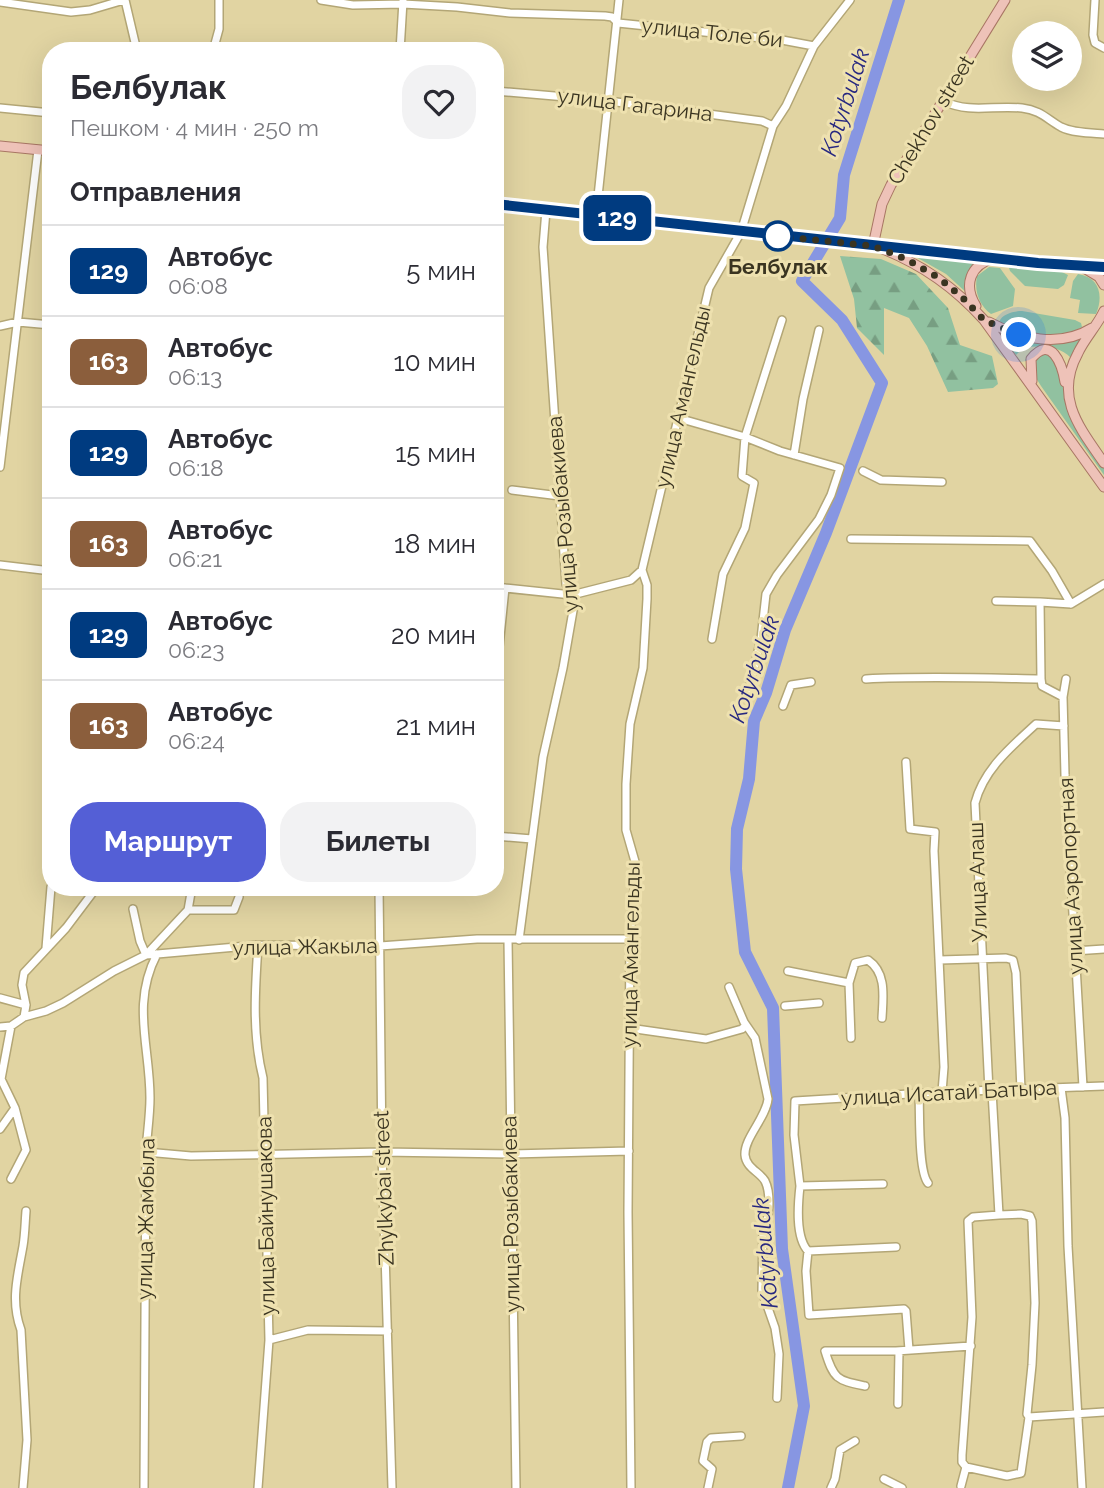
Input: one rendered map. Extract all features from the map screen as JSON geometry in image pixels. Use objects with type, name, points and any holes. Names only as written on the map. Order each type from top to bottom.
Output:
[{"type":"main road","name":"Chekhov street","points":[[873,246],[882,204],[1005,0]]},
{"type":"main road","points":[[0,146],[42,150]]},
{"type":"main road","points":[[504,205],[873,246],[1104,267]]},
{"type":"main road","points":[[873,246],[928,271],[961,296],[984,320],[1019,335],[1046,339],[1074,337],[1096,325],[1104,316]]},
{"type":"main road","points":[[996,258],[976,268],[968,282],[972,300],[1104,487]]},
{"type":"main road","points":[[1079,266],[1094,272],[1104,285]]},
{"type":"main road","points":[[1068,397],[1068,378],[1076,355],[1104,311]]},
{"type":"main road","points":[[1032,385],[1030,364],[1033,356],[1042,351],[1053,352],[1060,359],[1068,397],[1080,428],[1104,463]]},
{"type":"street","points":[[0,2],[71,12],[90,10],[125,0],[135,42]]},
{"type":"street","points":[[215,42],[219,29],[219,0]]},
{"type":"street","name":"улица Толе би","points":[[321,0],[353,5],[403,2],[510,13],[605,16],[618,23],[782,40],[814,46]]},
{"type":"street","points":[[596,215],[619,0]]},
{"type":"street","name":"улица Амангельды","points":[[631,1488],[629,1028],[630,939],[636,865],[626,830],[626,784],[630,724],[643,668],[648,598],[642,570],[709,288],[741,232],[773,126],[786,106],[814,46],[850,0]]},
{"type":"street","points":[[1095,0],[1093,35],[1095,43],[1104,48]]},
{"type":"street","points":[[401,42],[403,2]]},
{"type":"street","name":"улица Гагарина","points":[[504,92],[601,100],[762,121],[773,126]]},
{"type":"street","points":[[942,101],[956,107],[979,110],[1023,108],[1048,117],[1063,128],[1104,134]]},
{"type":"street","points":[[0,108],[42,112]]},
{"type":"street","points":[[0,467],[38,150]]},
{"type":"street","name":"улица Розыбакиева","points":[[519,940],[543,757],[574,605],[566,584],[542,247],[547,210]]},
{"type":"street","points":[[712,639],[723,574],[745,528],[754,491],[754,483],[742,476],[746,437],[782,320]]},
{"type":"street","points":[[0,326],[18,323],[42,324]]},
{"type":"street","points":[[794,455],[803,399],[819,330]]},
{"type":"street","points":[[678,418],[840,468],[819,519],[766,594],[761,639],[747,698]]},
{"type":"street","points":[[863,471],[881,480],[942,482]]},
{"type":"street","points":[[512,490],[560,496]]},
{"type":"street","points":[[851,538],[1030,541],[1071,604]]},
{"type":"street","points":[[0,565],[42,570]]},
{"type":"street","points":[[504,598],[505,588],[572,595],[631,580],[642,570]]},
{"type":"street","points":[[996,601],[1071,604],[1104,584]]},
{"type":"street","points":[[1040,602],[1041,686],[1063,696]]},
{"type":"street","points":[[866,679],[982,679],[1003,676],[1041,679]]},
{"type":"street","name":"улица Аэропортная","points":[[1066,679],[1063,696],[1064,726],[1083,1087]]},
{"type":"street","points":[[783,706],[791,685],[811,682]]},
{"type":"street","name":"Улица Алаш","points":[[999,1215],[981,959],[975,803],[980,787],[1000,758],[1036,724],[1064,726]]},
{"type":"street","points":[[906,762],[910,829],[936,832],[934,851],[944,1067],[942,1092]]},
{"type":"street","points":[[504,837],[532,839]]},
{"type":"street","points":[[46,949],[50,896]]},
{"type":"street","points":[[24,1017],[24,973],[93,896]]},
{"type":"street","points":[[133,909],[146,955],[188,911],[190,896]]},
{"type":"street","name":"Zhylkybai street","points":[[379,896],[382,1152],[392,1488]]},
{"type":"street","points":[[188,911],[234,910],[239,897]]},
{"type":"street","name":"улица Жакыла","points":[[0,1027],[11,1026],[24,1017],[46,1011],[146,955],[258,945],[380,946],[508,940],[630,939]]},
{"type":"street","name":"улица Розыбакиева","points":[[508,940],[516,1488]]},
{"type":"street","name":"улица Байнушакова","points":[[258,945],[256,1038],[263,1079],[269,1340],[258,1488]]},
{"type":"street","points":[[1074,951],[1104,948]]},
{"type":"street","name":"улица Жамбыла","points":[[144,1488],[146,1152],[150,1097],[144,1032],[144,985],[157,954]]},
{"type":"street","points":[[850,1038],[849,983],[855,963],[868,960],[876,966],[882,980],[882,1018]]},
{"type":"street","points":[[940,960],[1013,960],[1016,966],[1021,1090]]},
{"type":"street","points":[[788,971],[849,983]]},
{"type":"street","points":[[729,987],[746,1025],[755,1038],[768,1099],[768,1106],[745,1154],[752,1169],[765,1181],[768,1202],[768,1223],[763,1230],[762,1291],[775,1328],[779,1354],[777,1398]]},
{"type":"street","points":[[0,998],[26,1005]]},
{"type":"street","points":[[785,1006],[819,1003]]},
{"type":"street","points":[[629,1028],[706,1039],[741,1029],[746,1025]]},
{"type":"street","points":[[10,1179],[26,1150],[15,1108],[1,1079],[11,1026]]},
{"type":"street","name":"улица Исатай Батыра","points":[[800,1186],[794,1135],[795,1101],[1104,1086]]},
{"type":"street","points":[[1061,1088],[1065,1118],[1068,1246],[1082,1488]]},
{"type":"street","points":[[919,1094],[921,1154],[924,1180],[928,1183]]},
{"type":"street","points":[[0,1129],[15,1108]]},
{"type":"street","points":[[146,1152],[191,1156],[629,1151]]},
{"type":"street","points":[[883,1184],[800,1186],[800,1228],[804,1247],[808,1251],[806,1271],[809,1315],[904,1309],[909,1350]]},
{"type":"street","points":[[23,1488],[27,1440],[21,1329],[16,1316],[14,1287],[23,1246],[26,1211]]},
{"type":"street","points":[[999,1215],[1030,1216],[1035,1303],[1027,1414],[1029,1417],[1021,1473],[1007,1476],[966,1467],[962,1462],[971,1346],[968,1221],[973,1217],[999,1215]]},
{"type":"street","points":[[808,1251],[896,1247]]},
{"type":"street","points":[[269,1340],[308,1331],[388,1331]]},
{"type":"street","points":[[865,1386],[839,1380],[831,1371],[825,1351],[899,1351],[971,1346]]},
{"type":"street","points":[[898,1404],[899,1351]]},
{"type":"street","points":[[1029,1417],[1104,1412]]},
{"type":"street","points":[[708,1488],[712,1469],[703,1461],[707,1442],[711,1438],[741,1436]]},
{"type":"street","points":[[831,1488],[840,1450],[855,1441]]},
{"type":"street","points":[[961,1486],[966,1467]]},
{"type":"street","points":[[884,1479],[902,1488]]},
{"type":"green space","points":[[909,253],[975,263],[967,275],[968,294],[946,274]]},
{"type":"green space","points":[[840,256],[881,259],[916,274],[948,308],[960,345],[992,356],[998,384],[993,388],[948,392],[927,346],[909,318],[884,308],[884,355],[857,328],[854,299]]},
{"type":"green space","points":[[989,267],[1000,268],[1015,289],[1013,306],[991,314],[978,297],[976,287],[977,276]]},
{"type":"green space","points":[[1011,267],[1062,272],[1068,275],[1064,285],[1058,289],[1025,286],[1010,271]]},
{"type":"green space","points":[[1078,274],[1091,279],[1098,288],[1100,300],[1096,314],[1078,313],[1080,300],[1070,298],[1073,281]]},
{"type":"green space","points":[[1022,311],[1075,320],[1081,323],[1082,327],[1073,332],[1040,335],[999,322],[1009,314]]},
{"type":"green space","points":[[993,326],[1049,342],[1071,341],[1083,337],[1071,358],[1061,351],[1043,347],[1024,347],[1016,355]]},
{"type":"green space","points":[[1043,351],[1059,357],[1066,365],[1065,393],[1070,416],[1104,468],[1104,475],[1025,360],[1031,353]]},
{"type":"waterway","name":"Kotyrbulak","points":[[788,1488],[804,1406],[782,1249],[773,1008],[745,952],[736,869],[737,829],[749,779],[754,721],[766,693],[785,630],[826,533],[882,383],[842,320],[802,281],[840,218],[844,175],[899,0]]},
{"type":"bus line","name":"129","points":[[504,205],[747,233],[1038,263],[1104,267]]},
{"type":"place","name":"Белбулак","points":[[778,236]]},
{"type":"route","points":[[778,236],[873,246],[906,259],[939,278],[984,320],[1019,335]]}]
